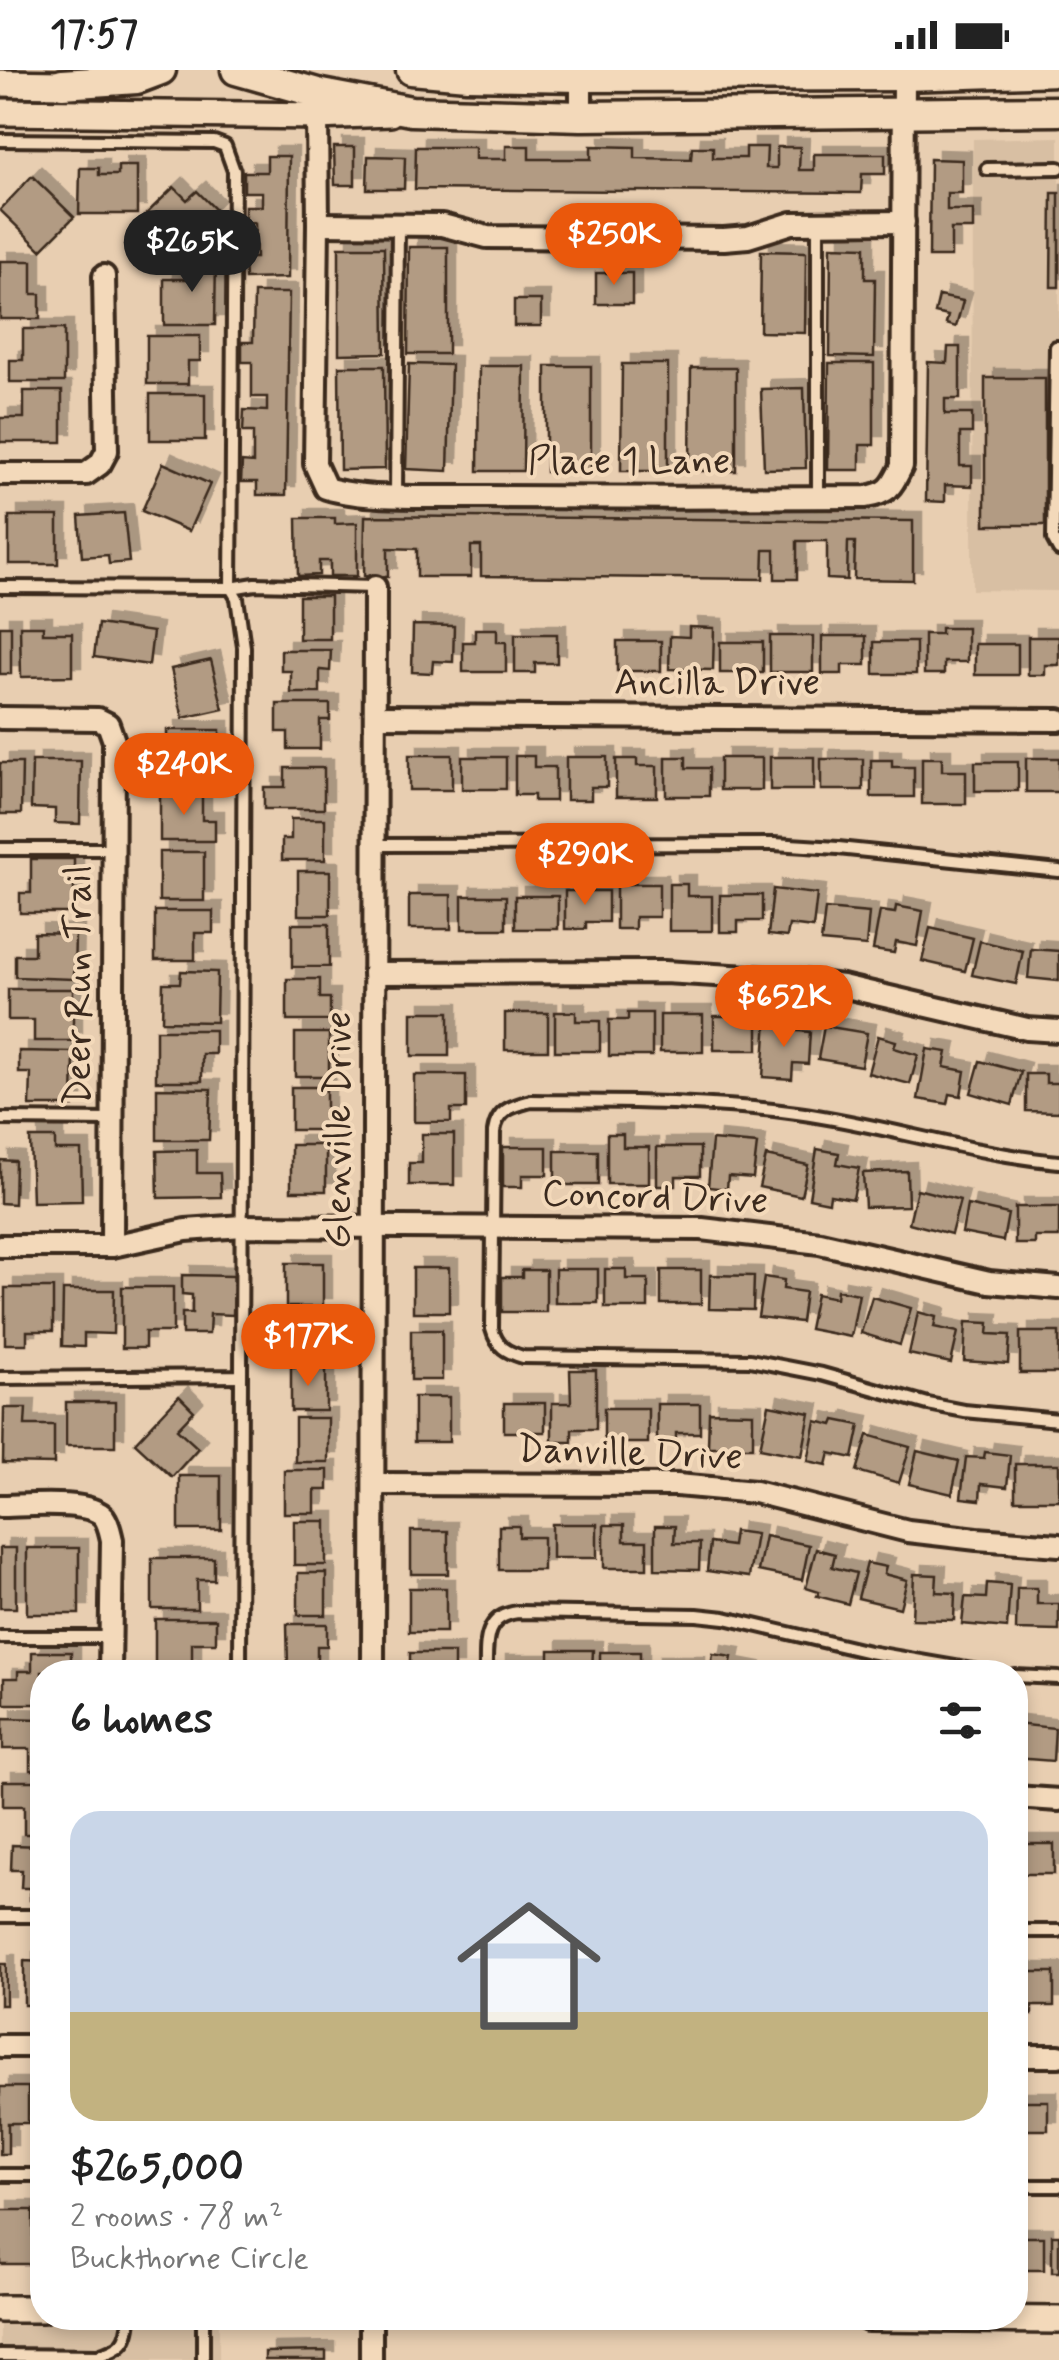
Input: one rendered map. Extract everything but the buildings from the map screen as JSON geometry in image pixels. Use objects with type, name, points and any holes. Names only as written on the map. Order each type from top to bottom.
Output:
[{"type":"main road","points":[[62,84],[98,70]]},
{"type":"main road","points":[[62,84],[137,79],[161,70]]},
{"type":"main road","points":[[236,70],[321,94],[411,112],[581,116],[1059,111]]},
{"type":"main road","points":[[411,70],[466,75],[904,76],[1059,71]]},
{"type":"street","points":[[581,74],[581,116]]},
{"type":"street","name":"Place 1 Lane","points":[[316,116],[315,464],[326,488],[343,493],[396,496],[646,499],[880,494],[889,489],[902,466],[904,76]]},
{"type":"street","points":[[0,83],[62,84]]},
{"type":"street","points":[[0,112],[316,116],[411,112]]},
{"type":"street","points":[[318,224],[442,225],[488,238],[724,239],[748,237],[792,222],[904,222]]},
{"type":"street","points":[[0,474],[86,474],[100,464],[107,451],[104,276]]},
{"type":"street","name":"Glenville Drive","points":[[373,1660],[375,587]]},
{"type":"street","name":"Ancilla Drive","points":[[375,716],[1059,720]]},
{"type":"street","name":"Deer Run Trail","points":[[0,718],[98,719],[108,724],[114,741],[112,1246]]},
{"type":"street","points":[[374,973],[664,972],[784,979],[842,986],[1059,1032]]},
{"type":"street","name":"Concord Drive","points":[[0,1246],[112,1246],[186,1230],[243,1226],[702,1229],[820,1243],[989,1282],[1059,1288]]},
{"type":"street","name":"Danville Drive","points":[[374,1484],[677,1485],[755,1492],[908,1531],[1059,1545]]},
{"type":"street","points":[[0,1506],[81,1506],[103,1516],[112,1540],[110,1660]]},
{"type":"street","points":[[1028,1798],[1059,1800]]},
{"type":"street","points":[[0,2046],[30,2046]]},
{"type":"street","points":[[1028,2056],[1059,2056]]},
{"type":"street","points":[[0,2309],[30,2309]]},
{"type":"street","points":[[1028,2320],[1059,2320]]},
{"type":"street","points":[[371,2330],[371,2360]]},
{"type":"lane","points":[[0,140],[214,142],[225,146],[234,171],[231,588],[238,598],[244,648],[240,1660]]},
{"type":"lane","points":[[987,169],[1059,168]]},
{"type":"lane","points":[[818,222],[818,497]]},
{"type":"lane","points":[[396,496],[398,224]]},
{"type":"lane","points":[[1059,347],[1053,540],[1059,550]]},
{"type":"lane","points":[[0,586],[375,587]]},
{"type":"lane","points":[[373,845],[774,844],[1059,871]]},
{"type":"lane","points":[[0,850],[116,850]]},
{"type":"lane","points":[[1059,1162],[1022,1159],[797,1113],[532,1100],[514,1105],[496,1120],[492,1329],[495,1341],[523,1357],[750,1360],[822,1374],[928,1404],[1059,1420]]},
{"type":"lane","points":[[0,1119],[114,1120]]},
{"type":"lane","points":[[0,1378],[241,1376]]},
{"type":"lane","points":[[486,1660],[492,1624],[499,1617],[518,1612],[711,1616],[915,1660]]},
{"type":"lane","points":[[0,1636],[110,1637]]},
{"type":"lane","points":[[1028,1677],[1059,1678]]},
{"type":"lane","points":[[0,1916],[30,1916]]},
{"type":"lane","points":[[1028,1931],[1059,1932]]},
{"type":"lane","points":[[0,2175],[30,2175]]},
{"type":"lane","points":[[1028,2186],[1059,2186]]},
{"type":"lane","points":[[0,2355],[98,2356],[125,2342],[129,2330]]},
{"type":"lane","points":[[203,2330],[203,2360]]},
{"type":"shaded area","points":[[1059,137],[1059,591],[972,590],[973,139]]},
{"type":"shaded area","points":[[0,2320],[30,2320],[30,2330],[219,2330],[219,2360],[0,2360]]}]
